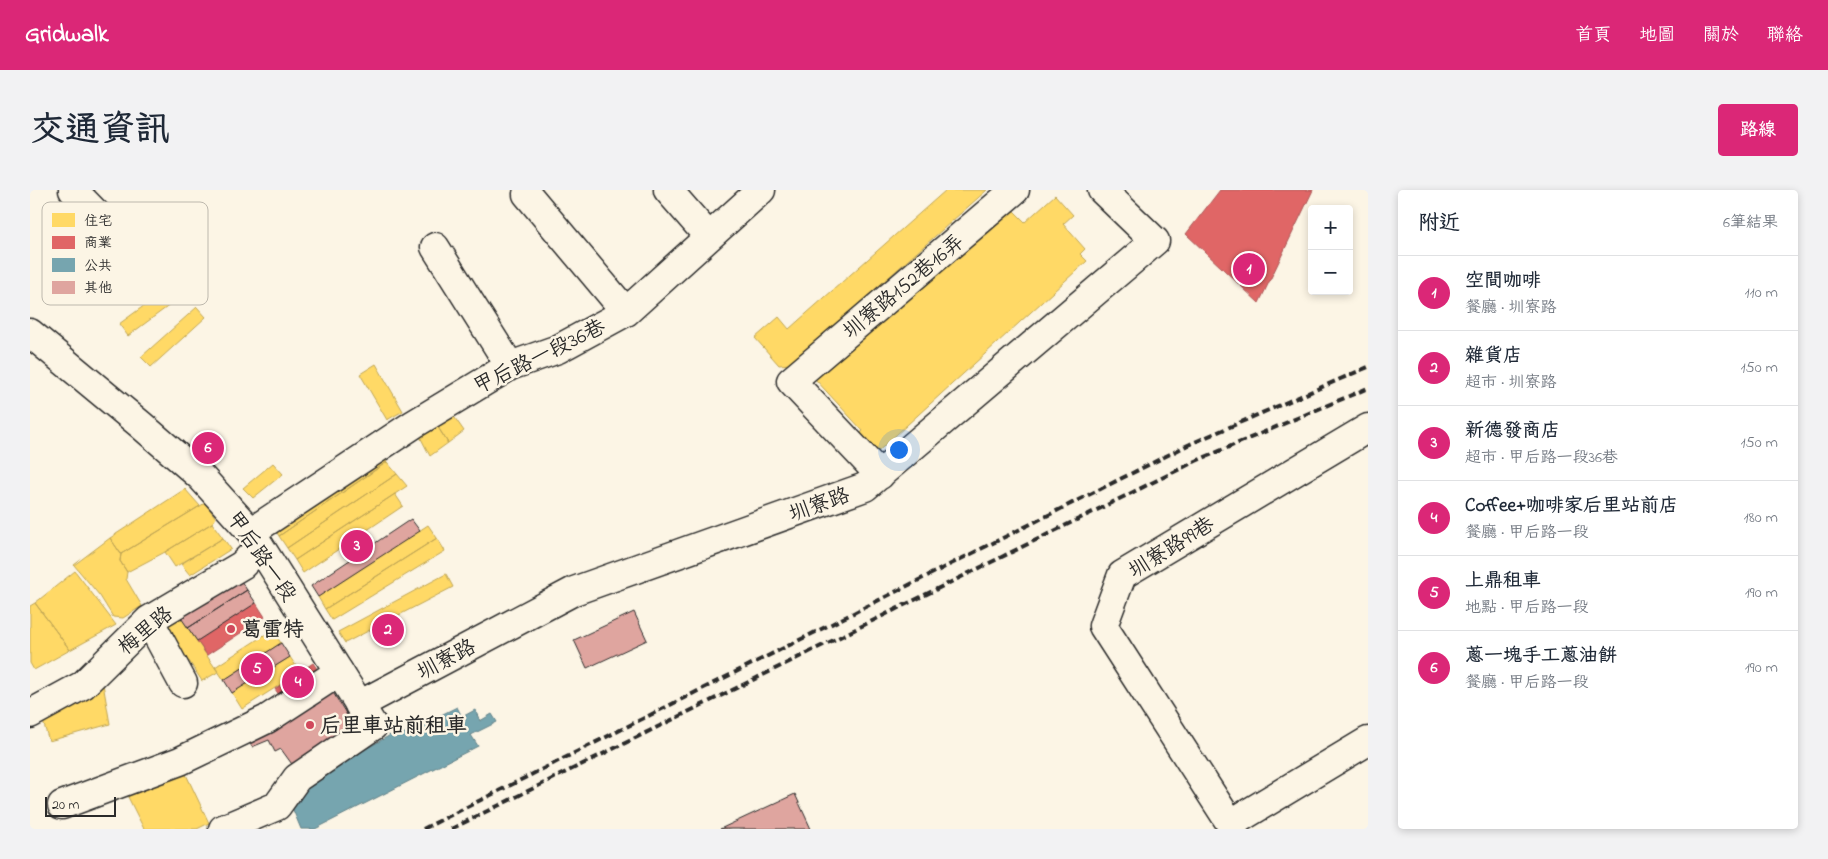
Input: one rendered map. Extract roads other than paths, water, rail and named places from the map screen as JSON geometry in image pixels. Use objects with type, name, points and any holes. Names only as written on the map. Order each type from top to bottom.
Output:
[{"type":"street","points":[[73,190],[85,202]]},
{"type":"street","points":[[668,190],[709,237]]},
{"type":"street","name":"甲后路一段36巷","points":[[255,540],[414,424],[510,366],[558,349],[626,312],[761,190]]},
{"type":"street","name":"圳寮路152巷16弄","points":[[880,475],[791,381],[1014,190]]},
{"type":"street","name":"圳寮路","points":[[366,716],[574,591],[865,487],[1155,241],[1102,190]]},
{"type":"street","points":[[527,194],[626,312]]},
{"type":"street","points":[[435,247],[510,366]]},
{"type":"street","name":"甲后路一段","points":[[30,333],[201,477],[255,540],[366,716]]},
{"type":"street","name":"圳寮路99巷","points":[[1232,827],[1103,626],[1122,575],[1368,428]]},
{"type":"street","name":"梅里路","points":[[30,714],[83,685],[150,620],[242,564],[255,540]]},
{"type":"street","points":[[150,620],[183,683]]},
{"type":"street","points":[[62,805],[180,761],[267,719],[339,672]]},
{"type":"street","points":[[223,829],[278,806],[297,778],[366,716]]},
{"type":"street","points":[[1232,827],[1368,741]]},
{"type":"railway","points":[[423,829],[1188,445],[1368,367]]},
{"type":"railway","points":[[451,829],[1196,461],[1368,388]]},
{"type":"place","name":"空間咖啡","points":[[1249,269]]},
{"type":"place","name":"蔥一塊手工蔥油餅","points":[[208,448]]},
{"type":"place","name":"新德發商店","points":[[357,546]]},
{"type":"place","name":"葛雷特","points":[[231,629]]},
{"type":"place","name":"雜貨店","points":[[388,630]]},
{"type":"place","name":"上鼎租車","points":[[257,669]]},
{"type":"place","name":"Coffee+咖啡家后里站前店","points":[[298,682]]},
{"type":"place","name":"后里車站前租車","points":[[310,725]]}]
